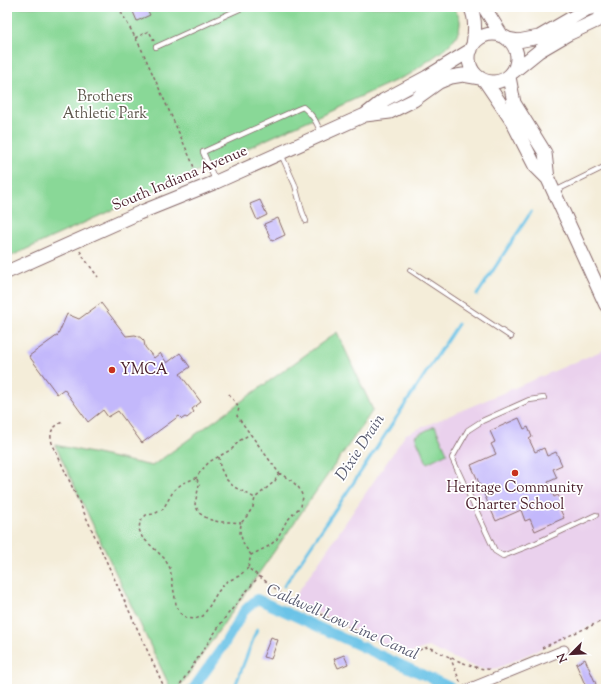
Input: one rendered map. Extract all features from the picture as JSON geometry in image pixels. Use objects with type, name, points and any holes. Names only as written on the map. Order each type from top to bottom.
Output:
[{"type":"main road","points":[[470,7],[472,10],[475,34],[469,56],[470,63],[475,74],[482,80],[512,120],[535,166],[548,179],[606,304]]},
{"type":"main road","points":[[484,7],[504,37],[512,43],[515,48],[517,54],[516,67],[511,75],[514,103],[545,152],[548,179]]},
{"type":"main road","points":[[472,47],[483,36],[495,34],[518,40],[539,37],[587,9],[595,7]]},
{"type":"main road","points":[[482,80],[491,82],[504,80],[539,51],[568,34],[598,20],[606,14]]},
{"type":"main road","name":"South Indiana Avenue","points":[[7,272],[139,213],[216,182],[365,115],[384,100],[427,77],[472,47]]},
{"type":"main road","name":"South Indiana Avenue","points":[[365,115],[390,112],[414,100],[439,82],[451,77],[463,75],[482,80]]},
{"type":"street","points":[[468,689],[564,650]]},
{"type":"lane","points":[[156,47],[244,7]]},
{"type":"lane","points":[[216,182],[203,152],[303,107],[316,120],[322,134]]},
{"type":"lane","points":[[281,153],[295,185],[306,221]]},
{"type":"lane","points":[[554,191],[606,166]]},
{"type":"lane","points":[[410,270],[511,337]]},
{"type":"lane","points":[[544,398],[529,400],[482,421],[468,430],[452,458],[495,551],[503,556],[536,543],[596,515]]},
{"type":"path","points":[[118,7],[135,38],[192,162],[194,175]]},
{"type":"path","points":[[135,38],[149,32],[156,47]]},
{"type":"path","points":[[76,241],[84,258],[98,278]]},
{"type":"path","points":[[229,394],[239,408],[237,416],[250,434],[280,473],[292,481],[299,488],[304,497],[301,506],[286,522],[277,539],[269,546],[251,555]]},
{"type":"path","points":[[62,422],[53,428],[50,438],[165,689]]},
{"type":"path","points":[[250,434],[239,441],[232,448],[209,462],[196,478],[183,483],[174,490],[163,509],[154,514],[146,515],[140,522],[139,529],[142,537],[164,558],[170,568],[176,604],[180,613],[187,618],[195,619],[203,616],[217,593],[226,582],[239,576],[248,568],[251,555],[244,545],[240,533],[241,523],[247,516],[255,498],[275,481],[280,473]]},
{"type":"path","points":[[219,456],[220,467],[226,479],[234,487],[255,498]]},
{"type":"path","points":[[196,478],[199,485],[195,504],[199,513],[208,520],[241,523]]},
{"type":"path","points":[[248,568],[292,601],[407,654],[428,647],[467,664],[485,670],[492,669]]},
{"type":"path","points":[[177,689],[224,619],[259,576]]},
{"type":"path","points":[[542,648],[606,619]]},
{"type":"path","points":[[450,657],[463,689]]},
{"type":"shaded area","points":[[606,349],[606,619],[498,668],[485,670],[428,647],[407,654],[292,601],[406,434]]},
{"type":"green space","name":"Brothers Athletic Park","points":[[7,7],[453,7],[458,15],[460,24],[458,32],[448,46],[412,73],[7,258]]},
{"type":"green space","points":[[337,332],[373,410],[178,689],[171,689],[55,445],[152,466]]},
{"type":"green space","points":[[435,426],[447,453],[427,463],[415,436]]},
{"type":"building","points":[[131,7],[146,7],[150,15],[137,21]]},
{"type":"building","points":[[260,200],[267,215],[257,220],[250,204]]},
{"type":"building","points":[[278,218],[285,235],[272,241],[264,224]]},
{"type":"building","name":"YMCA","points":[[101,303],[126,336],[135,335],[141,338],[144,341],[145,347],[154,358],[160,353],[167,363],[180,353],[190,367],[180,374],[201,402],[192,409],[194,412],[187,418],[185,417],[182,419],[179,416],[142,443],[118,411],[108,417],[103,410],[88,422],[64,389],[57,394],[29,356],[58,335],[67,314],[79,319]]},
{"type":"building","name":"Heritage Community Charter School","points":[[519,418],[524,429],[528,427],[532,437],[529,439],[535,452],[544,448],[547,456],[556,452],[562,465],[553,469],[557,478],[548,482],[554,497],[558,495],[562,505],[559,507],[564,518],[535,531],[530,519],[525,521],[521,510],[496,521],[471,465],[496,454],[491,444],[495,442],[490,431]]},
{"type":"building","points":[[271,637],[278,640],[271,659],[263,657]]},
{"type":"building","points":[[344,655],[348,664],[338,668],[334,659]]},
{"type":"building","points":[[585,659],[596,684],[587,689],[576,664]]},
{"type":"waterway","name":"Dixie Drain","points":[[477,295],[531,212]]},
{"type":"waterway","name":"Dixie Drain","points":[[284,586],[458,324]]},
{"type":"waterway","name":"Caldwell Low Line Canal","points":[[193,689],[222,648],[244,611],[257,599],[450,687]]},
{"type":"waterway","name":"Dixie Drain","points":[[234,689],[257,629]]},
{"type":"place","name":"YMCA","points":[[112,370]]},
{"type":"place","name":"Heritage Community Charter School","points":[[515,473]]}]
